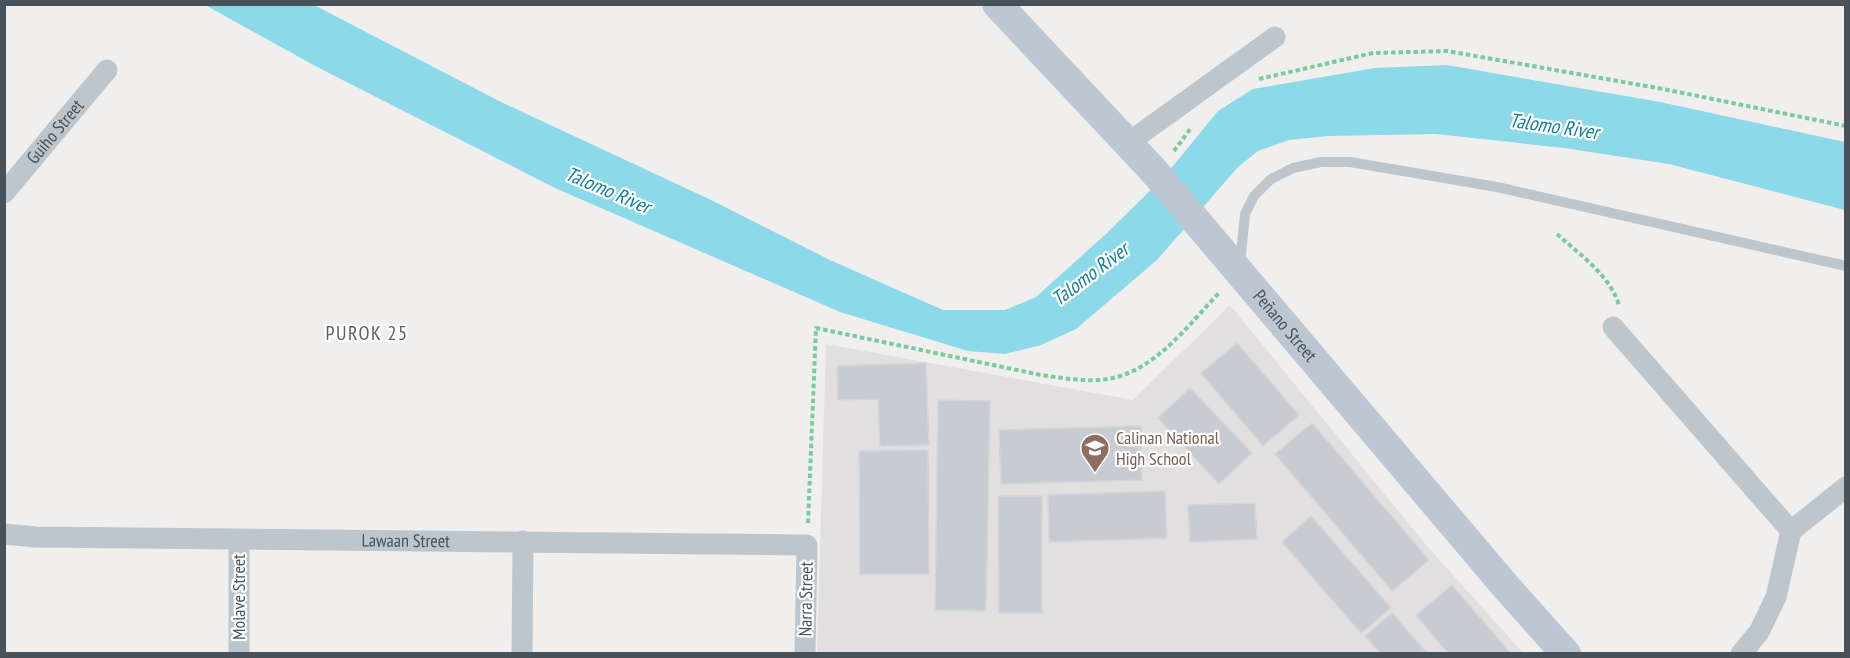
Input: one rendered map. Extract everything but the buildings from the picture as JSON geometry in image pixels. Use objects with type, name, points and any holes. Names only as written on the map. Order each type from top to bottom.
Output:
[{"type":"street","name":"Peñano Street","points":[[997,4],[1128,142],[1162,162],[1214,242],[1507,588],[1566,654]]},
{"type":"street","points":[[1128,142],[1275,37]]},
{"type":"street","name":"Guiho Street","points":[[4,193],[107,70]]},
{"type":"street","points":[[1614,327],[1791,531]]},
{"type":"street","points":[[1741,654],[1760,632],[1776,597],[1791,531],[1845,486]]},
{"type":"street","name":"Lawaan Street","points":[[4,534],[36,537],[239,540],[807,545]]},
{"type":"street","name":"Molave Street","points":[[239,540],[239,654]]},
{"type":"street","points":[[522,654],[523,541]]},
{"type":"street","name":"Narra Street","points":[[805,654],[807,545]]},
{"type":"lane","points":[[1239,272],[1245,214],[1254,196],[1271,179],[1293,168],[1321,162],[1350,162],[1497,188],[1845,266]]},
{"type":"path","points":[[1249,82],[1373,53],[1447,51],[1663,89],[1845,126]]},
{"type":"path","points":[[1162,162],[1192,128]]},
{"type":"path","points":[[1557,234],[1603,276],[1614,290],[1619,304],[1614,327]]},
{"type":"path","points":[[807,545],[816,328],[1041,375],[1077,380],[1102,380],[1125,375],[1160,355],[1239,272]]},
{"type":"shaded area","name":"Calinan National High School","points":[[1230,305],[1427,546],[1523,653],[817,654],[826,344],[1133,400]]},
{"type":"water","name":"Talomo River","points":[[205,5],[314,5],[501,102],[711,200],[832,261],[943,310],[1005,310],[1036,297],[1107,233],[1164,177],[1218,111],[1253,89],[1375,68],[1447,65],[1660,102],[1845,142],[1845,210],[1669,164],[1564,148],[1436,134],[1328,136],[1289,140],[1258,151],[1238,167],[1157,260],[1076,329],[1041,345],[1005,354],[968,351],[840,312],[555,188],[319,68]]},
{"type":"place","name":"Calinan National High School","points":[[1095,474]]},
{"type":"district","name":"PUROK 25","points":[[367,333]]}]
